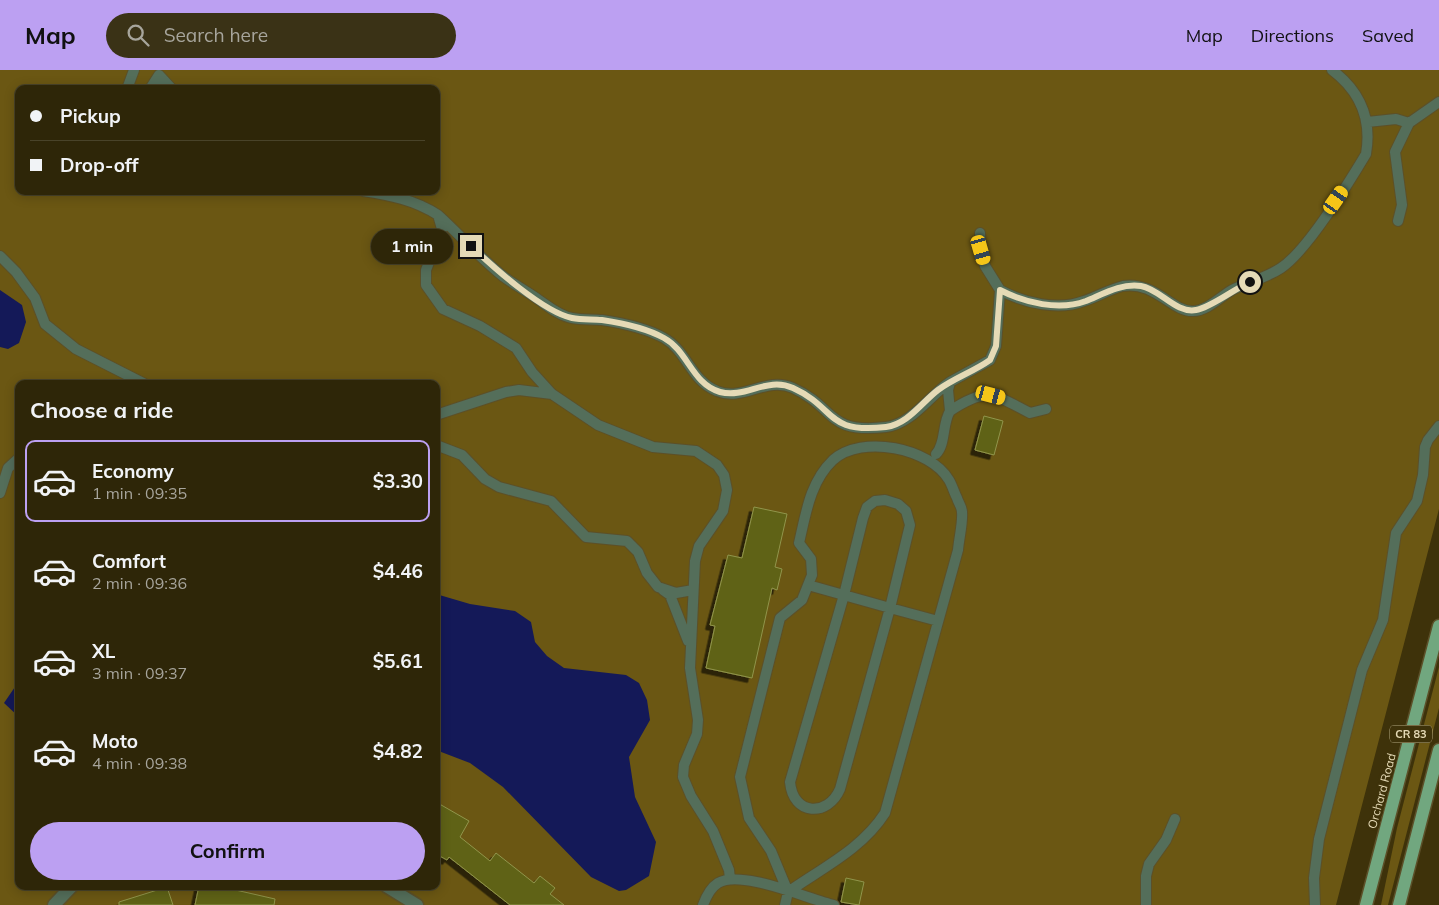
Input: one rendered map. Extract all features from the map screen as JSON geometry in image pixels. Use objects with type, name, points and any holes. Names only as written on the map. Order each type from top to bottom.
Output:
[{"type":"main road","name":"Orchard Road","points":[[1366,905],[1439,626]]},
{"type":"main road","name":"CR 83","points":[[1399,905],[1439,750]]},
{"type":"street","points":[[54,905],[68,890]]},
{"type":"street","points":[[393,890],[417,905]]},
{"type":"lane","points":[[128,85],[134,70]]},
{"type":"lane","points":[[980,232],[981,250],[985,266],[1000,290],[1014,297],[1049,305],[1075,304],[1124,286],[1141,286],[1184,310],[1193,311],[1204,308],[1235,289],[1280,269],[1299,252],[1366,154],[1369,138],[1367,122],[1358,96],[1332,70]]},
{"type":"lane","points":[[153,85],[159,76],[168,85]]},
{"type":"lane","points":[[1398,221],[1402,205],[1395,152],[1409,123],[1439,102]]},
{"type":"lane","points":[[1367,122],[1396,119],[1409,123]]},
{"type":"lane","points":[[382,195],[406,200],[438,215],[504,277],[557,312],[571,318],[602,320],[643,330],[664,338],[676,348],[698,379],[718,391],[728,394],[739,393],[766,384],[777,383],[793,388],[843,426],[852,428],[880,428],[897,425],[904,421],[938,390],[990,360],[994,354],[1000,290]]},
{"type":"lane","points":[[438,215],[442,229],[426,270],[426,285],[431,296],[443,309],[480,326],[516,348],[532,372],[552,394],[598,425],[653,447],[696,451],[716,464],[724,475],[727,490],[723,511],[699,546],[695,561],[690,668]]},
{"type":"lane","points":[[0,256],[16,272],[35,298],[45,324],[76,349],[137,380]]},
{"type":"lane","points":[[950,382],[948,390],[950,411]]},
{"type":"lane","points":[[440,415],[506,392],[519,390],[552,394]]},
{"type":"lane","points":[[936,454],[940,450],[944,422],[950,411],[978,395],[991,395],[1004,399],[1030,413],[1046,409]]},
{"type":"lane","points":[[1315,905],[1317,845],[1362,670],[1383,620],[1396,533],[1417,501],[1423,475],[1425,447],[1439,426]]},
{"type":"lane","points":[[785,905],[788,892],[771,851],[749,818],[740,777],[780,618],[802,600],[812,575],[811,559],[799,543],[812,491],[818,479],[834,460],[851,448],[878,445],[906,451],[928,460],[949,479],[962,511],[958,550],[885,814],[874,831],[851,850],[788,892]]},
{"type":"lane","points":[[440,447],[462,455],[485,479],[499,487],[551,502],[586,537],[627,541],[638,552],[647,573],[658,587],[670,595],[678,611],[688,643],[698,720],[697,734],[684,765],[684,777],[691,796],[713,831],[729,870],[730,879]]},
{"type":"lane","points":[[0,493],[8,468],[15,462]]},
{"type":"lane","points":[[885,500],[898,504],[906,511],[910,525],[890,608],[840,789],[837,796],[827,806],[814,809],[806,808],[796,802],[791,794],[790,782],[844,595],[867,507],[875,501],[885,500]]},
{"type":"lane","points":[[808,585],[938,621]]},
{"type":"lane","points":[[658,587],[676,593],[693,590]]},
{"type":"lane","points":[[1146,905],[1146,876],[1149,864],[1166,840],[1175,819]]},
{"type":"lane","points":[[703,905],[708,892],[718,883],[730,879],[746,879],[834,905]]},
{"type":"shaded area","points":[[0,70],[1439,70],[1439,509],[1336,905],[0,905]]},
{"type":"shaded area","points":[[0,290],[22,305],[26,322],[19,343],[8,349],[0,347]]},
{"type":"shaded area","points":[[440,595],[470,604],[515,611],[531,622],[535,642],[547,656],[564,668],[626,675],[639,683],[647,700],[650,720],[629,757],[635,797],[656,842],[649,876],[626,890],[619,891],[591,877],[503,787],[470,763],[440,752]]},
{"type":"shaded area","points":[[1439,667],[1439,708],[1388,905],[1381,905],[1397,828]]},
{"type":"shaded area","points":[[15,687],[15,713],[4,703]]},
{"type":"building","points":[[984,416],[1003,421],[994,455],[975,450]]},
{"type":"building","points":[[754,507],[787,514],[775,567],[782,569],[777,590],[772,588],[752,678],[706,668],[715,626],[710,625],[728,555],[742,558]]},
{"type":"building","points":[[440,804],[469,821],[460,837],[490,861],[496,853],[534,883],[540,876],[555,888],[550,894],[564,905],[510,905],[449,857],[447,860],[440,856]]},
{"type":"building","points":[[846,878],[864,882],[859,905],[841,902]]},
{"type":"building","points":[[157,890],[168,890],[173,905],[119,905],[119,902]]},
{"type":"building","points":[[198,890],[236,890],[275,899],[274,905],[195,905]]},
{"type":"route","points":[[471,246],[504,277],[557,312],[571,318],[602,320],[643,330],[664,338],[676,348],[698,379],[707,386],[728,394],[777,383],[793,388],[816,404],[834,420],[843,426],[852,428],[880,428],[897,425],[956,377],[982,366],[990,360],[996,346],[1000,290],[1014,297],[1049,305],[1063,305],[1075,304],[1124,286],[1141,286],[1184,310],[1193,311],[1204,308],[1250,282]]}]
